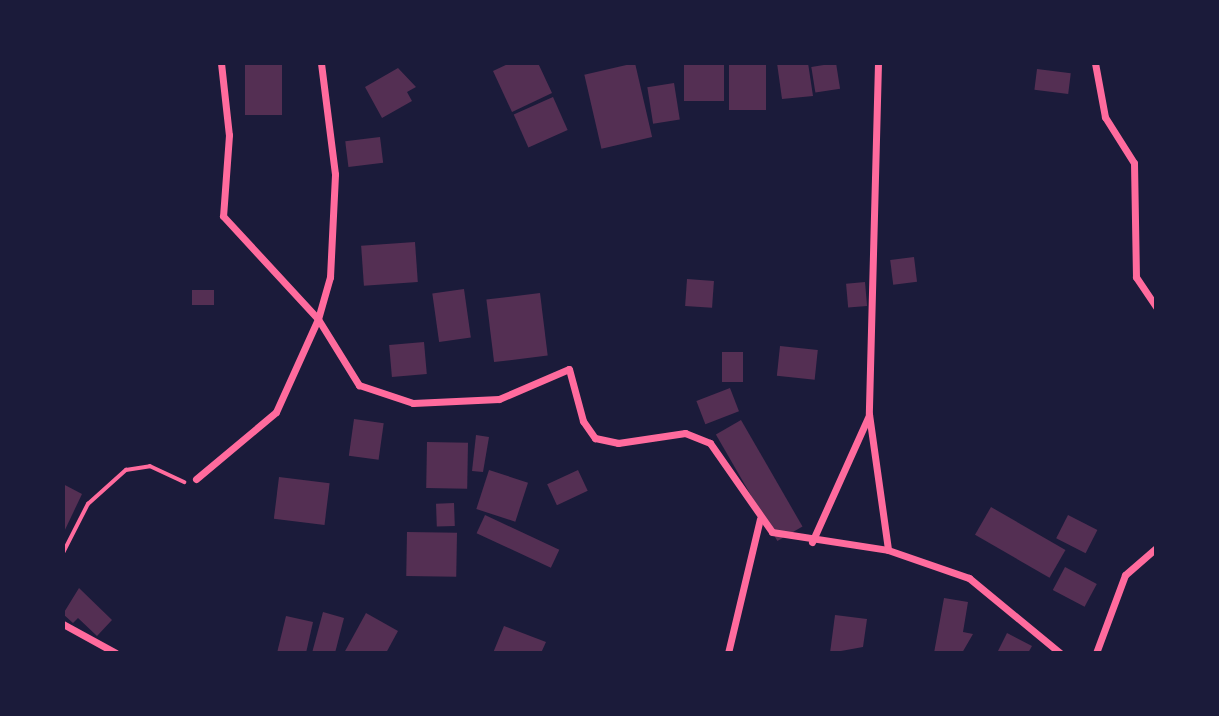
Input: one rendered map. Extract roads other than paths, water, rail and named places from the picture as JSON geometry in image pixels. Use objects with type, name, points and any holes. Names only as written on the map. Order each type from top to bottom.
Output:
[{"type":"street","points":[[221,63],[229,135],[223,216],[318,319],[359,385],[413,403],[499,398],[569,369],[583,421],[595,438],[618,443],[685,433],[710,443],[760,519],[772,532],[811,542],[888,550],[969,578],[1060,653]]},
{"type":"street","points":[[196,477],[255,436],[276,412],[318,319],[330,277],[335,174],[321,63]]},
{"type":"street","points":[[878,63],[869,414],[888,550]]},
{"type":"street","points":[[1096,63],[1105,117],[1134,163],[1136,277],[1156,307]]},
{"type":"street","points":[[811,542],[869,414]]},
{"type":"street","points":[[728,653],[760,519]]},
{"type":"street","points":[[1096,653],[1125,575],[1156,548]]},
{"type":"street","points":[[63,624],[116,653]]}]
